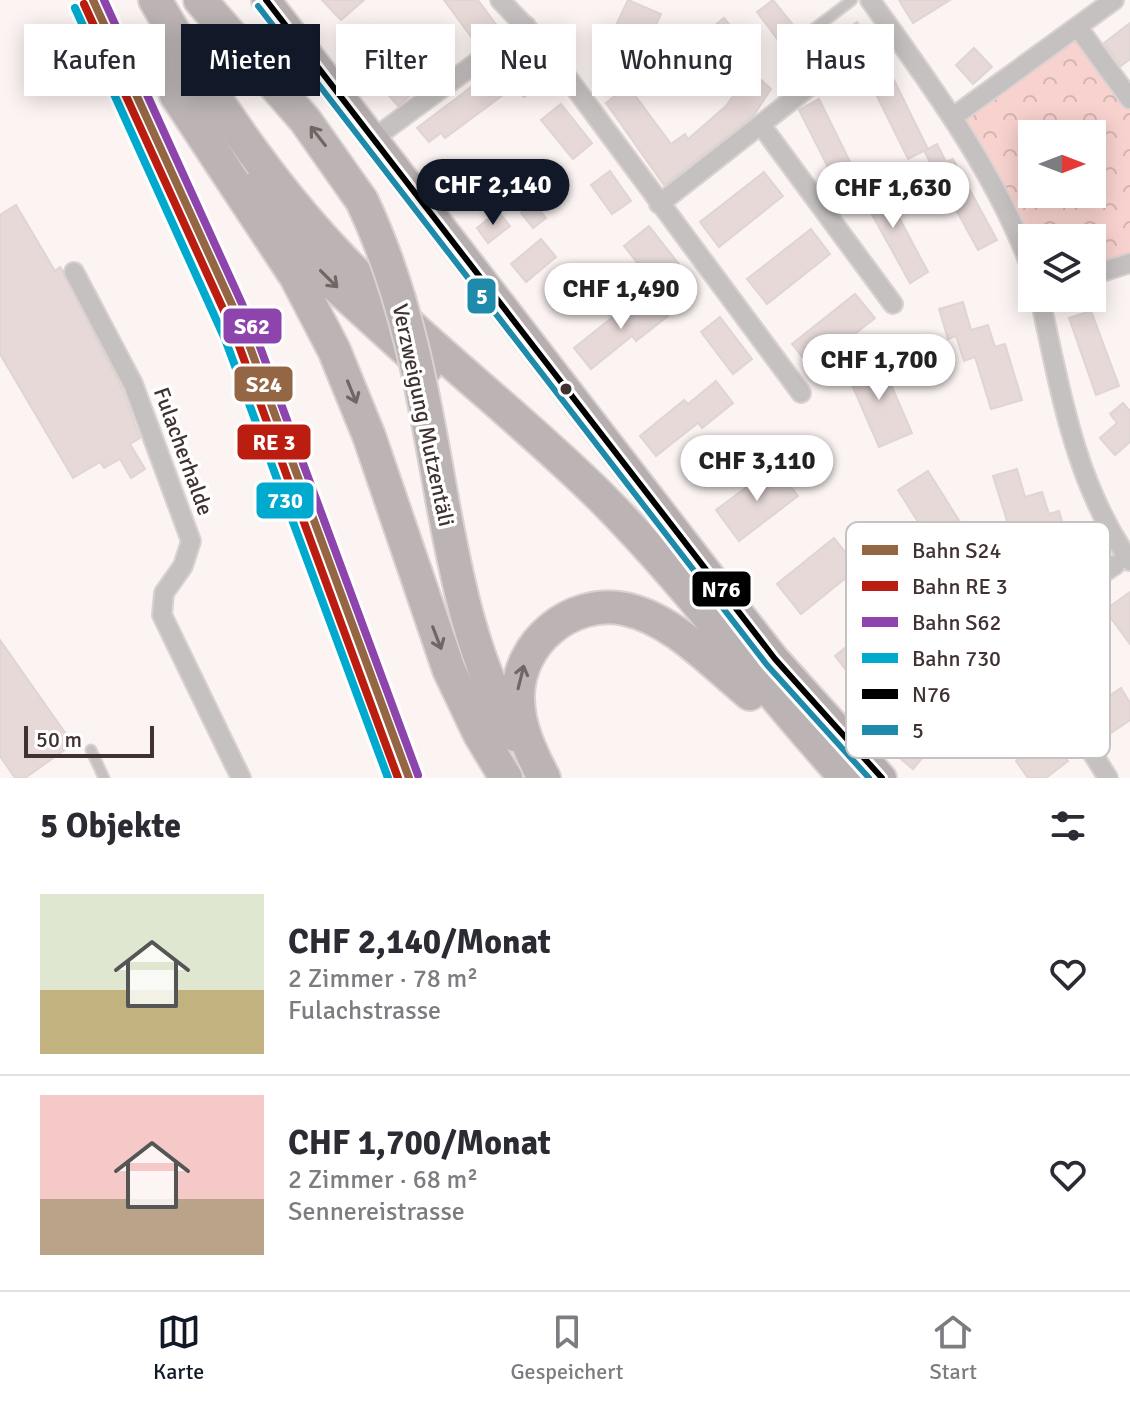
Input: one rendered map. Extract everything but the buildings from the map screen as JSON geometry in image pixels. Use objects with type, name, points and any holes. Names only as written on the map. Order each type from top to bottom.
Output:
[{"type":"highway","points":[[135,0],[210,128],[294,242],[362,312],[582,507],[651,578],[822,778]]},
{"type":"highway","points":[[155,0],[238,131],[316,231],[448,361],[600,496],[846,758]]},
{"type":"highway","name":"Verzweigung Mutzentäli","points":[[200,0],[305,120],[362,201],[382,243],[406,314],[465,611],[486,676],[508,723],[544,778]]},
{"type":"highway","points":[[168,59],[176,95],[296,277],[334,350],[358,406],[449,670],[506,778]]},
{"type":"highway","points":[[544,778],[520,721],[518,685],[533,646],[557,624],[575,614],[614,608],[653,619],[750,694]]},
{"type":"main road","points":[[266,0],[846,756]]},
{"type":"main road","points":[[853,765],[882,778]]},
{"type":"street","points":[[500,0],[524,24]]},
{"type":"street","points":[[870,0],[953,117],[1018,234]]},
{"type":"street","points":[[953,117],[1079,29],[1114,0]]},
{"type":"street","points":[[1079,29],[1130,99]]},
{"type":"street","points":[[373,139],[471,67]]},
{"type":"street","points":[[576,93],[801,393]]},
{"type":"street","points":[[659,204],[797,96]]},
{"type":"street","points":[[761,125],[893,304]]},
{"type":"street","points":[[1106,271],[1130,263]]},
{"type":"street","name":"Fulacherhalde","points":[[74,272],[133,384],[183,512],[191,541],[183,566],[164,593],[162,615],[241,778]]},
{"type":"street","points":[[1043,312],[1067,424],[1105,522]]},
{"type":"street","points":[[1110,535],[1122,563]]},
{"type":"street","points":[[1095,758],[1108,778]]},
{"type":"lane","points":[[820,24],[852,0]]},
{"type":"lane","points":[[91,750],[104,778]]},
{"type":"green space","points":[[1079,29],[1130,99],[1130,263],[1106,271],[1106,224],[1018,224],[1018,244],[953,117]]},
{"type":"rail line","name":"S24","points":[[93,0],[244,331],[409,778]]},
{"type":"rail line","name":"S62","points":[[104,0],[253,328],[418,775]]},
{"type":"rail line","name":"730","points":[[75,8],[225,339],[388,778]]},
{"type":"transit line","name":"N76","points":[[266,0],[775,659],[846,738]]},
{"type":"transit line","points":[[84,4],[235,335],[398,778]]},
{"type":"transit line","name":"5","points":[[258,6],[767,665],[846,753]]},
{"type":"transit line","name":"5","points":[[851,758],[869,778]]},
{"type":"transit line","name":"N76","points":[[864,758],[882,778]]}]
